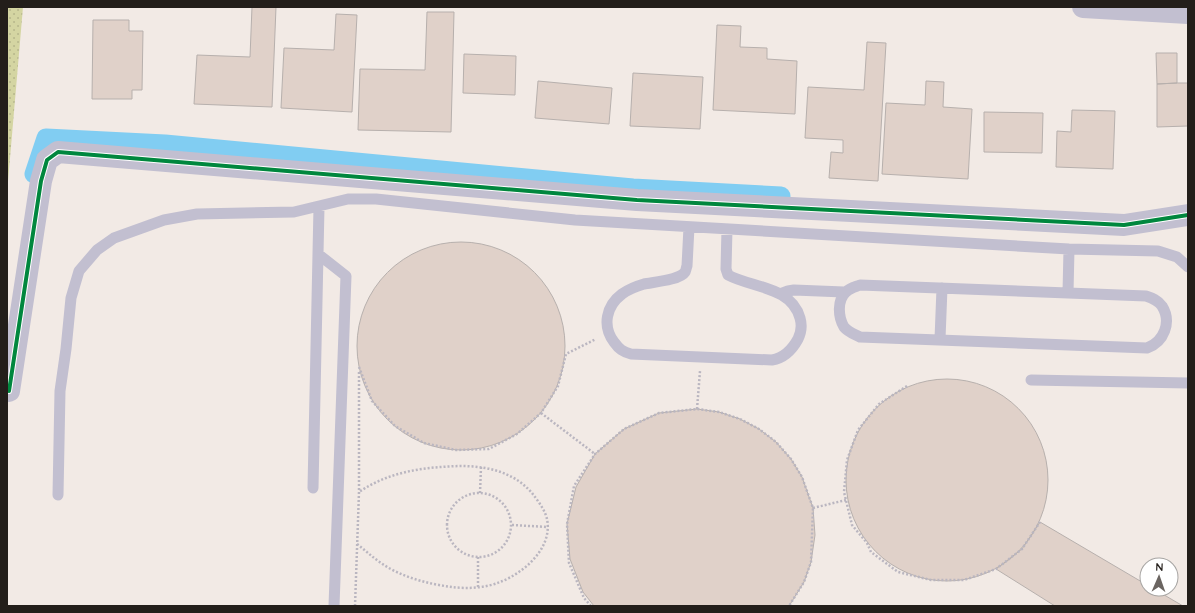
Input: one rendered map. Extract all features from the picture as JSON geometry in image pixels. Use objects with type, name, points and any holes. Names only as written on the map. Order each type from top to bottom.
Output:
[{"type":"street","points":[[1083,7],[1188,13]]},
{"type":"street","points":[[9,391],[41,180],[47,160],[58,152],[637,200],[1124,225],[1188,215]]},
{"type":"lane","points":[[58,495],[60,391],[71,298],[79,271],[97,250],[114,238],[164,220],[197,214],[294,212],[348,199],[376,199],[575,220],[1069,249],[1158,251],[1178,257],[1188,267]]},
{"type":"lane","points":[[313,488],[319,207]]},
{"type":"lane","points":[[690,227],[687,266],[685,273],[679,276],[640,286],[622,294],[613,303],[607,315],[606,322],[609,332],[618,347],[627,353],[772,360],[782,357],[793,347],[800,335],[801,323],[797,310],[788,300],[780,294],[761,286],[728,275],[726,269],[727,229]]},
{"type":"lane","points":[[1068,293],[1069,249]]},
{"type":"lane","points":[[318,254],[346,276],[334,606]]},
{"type":"lane","points":[[780,294],[790,290],[844,292],[860,285],[1146,296],[1156,300],[1162,306],[1166,322],[1160,339],[1155,345],[1147,348],[860,336],[851,333],[844,328],[840,320],[840,301],[844,292]]},
{"type":"lane","points":[[940,339],[942,288]]},
{"type":"lane","points":[[1031,380],[1188,383]]},
{"type":"path","points":[[359,369],[372,401],[395,426],[424,443],[456,450],[488,449],[517,434],[541,413],[558,386],[566,354],[609,332]]},
{"type":"path","points":[[697,409],[700,357]]},
{"type":"path","points":[[355,606],[359,492],[359,362]]},
{"type":"path","points":[[907,386],[879,404],[858,430],[847,460],[844,492],[852,525],[867,543],[871,552],[898,572],[931,580],[964,580],[996,569],[1022,549],[1040,522]]},
{"type":"path","points":[[591,606],[584,598],[569,563],[568,524],[574,486],[595,454],[624,429],[659,413],[697,409],[719,412],[740,418],[759,429],[776,442],[791,458],[802,477],[813,508],[811,562],[804,582],[789,606]]},
{"type":"path","points":[[541,413],[595,454]]},
{"type":"path","points":[[357,544],[380,563],[409,577],[452,587],[478,587],[500,582],[529,564],[541,551],[546,540],[548,527],[544,510],[527,488],[516,479],[504,473],[481,467],[434,467],[407,471],[372,483],[359,492]]},
{"type":"path","points":[[480,493],[481,467]]},
{"type":"path","points":[[480,493],[489,494],[498,498],[506,506],[512,525],[510,535],[498,552],[478,558],[457,550],[450,541],[446,530],[450,508],[458,500],[468,494],[480,493]]},
{"type":"path","points":[[813,508],[846,500]]},
{"type":"path","points":[[512,525],[548,527]]},
{"type":"path","points":[[478,558],[478,587]]},
{"type":"green space","points":[[7,7],[23,7],[7,193]]},
{"type":"building","points":[[252,7],[276,7],[272,107],[194,104],[197,55],[250,57]]},
{"type":"building","points":[[427,12],[454,12],[451,132],[358,130],[360,69],[425,70]]},
{"type":"building","points":[[336,14],[357,15],[352,112],[281,108],[284,48],[334,50]]},
{"type":"building","points":[[93,20],[129,20],[129,31],[143,31],[142,90],[132,90],[132,99],[92,99]]},
{"type":"building","points":[[717,25],[741,26],[740,47],[767,48],[767,59],[797,61],[795,114],[713,110]]},
{"type":"building","points":[[867,42],[886,43],[878,181],[829,178],[831,152],[843,153],[843,140],[805,138],[808,87],[864,90]]},
{"type":"building","points":[[1156,53],[1177,53],[1177,83],[1157,84]]},
{"type":"building","points":[[464,54],[516,56],[515,95],[463,93]]},
{"type":"building","points":[[633,73],[703,77],[700,129],[630,126]]},
{"type":"building","points":[[538,81],[612,88],[609,124],[535,118]]},
{"type":"building","points":[[926,81],[944,82],[943,107],[972,109],[968,179],[882,174],[886,103],[925,105]]},
{"type":"building","points":[[1188,83],[1188,126],[1157,127],[1157,84]]},
{"type":"building","points":[[1072,110],[1115,111],[1113,169],[1056,167],[1057,131],[1071,132]]},
{"type":"building","points":[[984,112],[1043,113],[1042,153],[984,152]]},
{"type":"building","points":[[461,242],[481,244],[510,254],[527,266],[541,280],[553,297],[557,306],[563,326],[565,346],[563,366],[553,395],[541,412],[527,426],[510,438],[501,442],[481,448],[461,450],[441,448],[412,438],[395,426],[381,412],[369,395],[365,386],[359,366],[357,346],[359,326],[369,297],[381,280],[395,266],[412,254],[421,250],[441,244]]},
{"type":"building","points":[[937,379],[957,379],[976,383],[995,391],[1011,402],[1025,416],[1036,432],[1044,451],[1048,470],[1048,490],[1044,509],[1036,528],[1025,544],[1011,558],[995,569],[976,577],[957,581],[937,581],[918,577],[899,569],[883,558],[869,544],[858,528],[850,509],[846,490],[846,470],[850,451],[858,432],[869,416],[883,402],[899,391],[918,383]]},
{"type":"building","points":[[697,409],[719,412],[740,419],[759,429],[776,442],[791,459],[802,477],[813,508],[815,535],[811,562],[804,582],[789,606],[594,606],[583,592],[570,559],[567,524],[576,487],[595,454],[624,429],[659,413]]},
{"type":"building","points":[[1040,522],[1139,580],[1139,597],[1168,597],[1183,606],[1055,606],[996,569],[1022,549]]},
{"type":"waterway","points":[[34,174],[46,138],[165,144],[633,188],[781,196]]},
{"type":"cycle path","points":[[9,391],[41,181],[47,160],[58,152],[637,200],[1124,225],[1188,215]]}]
